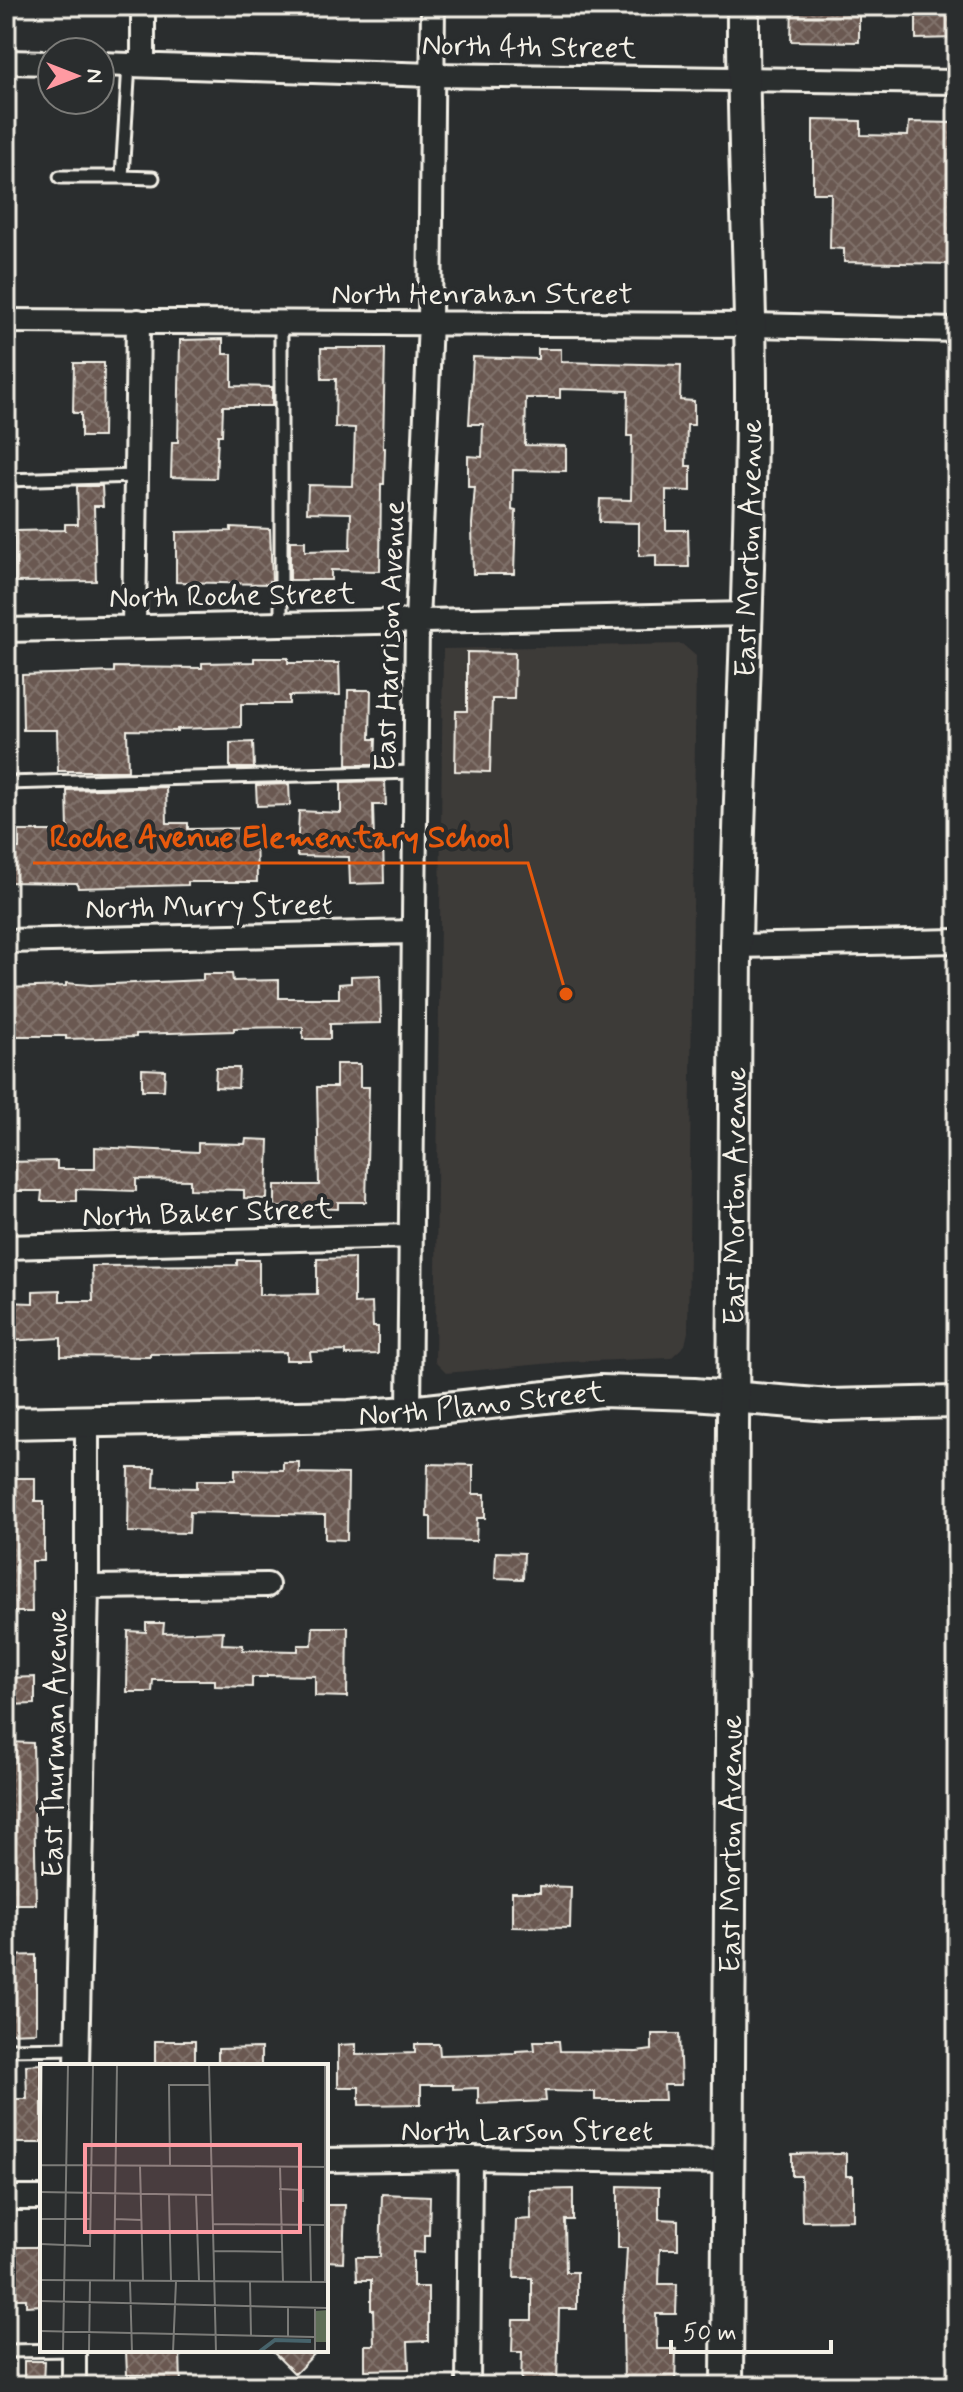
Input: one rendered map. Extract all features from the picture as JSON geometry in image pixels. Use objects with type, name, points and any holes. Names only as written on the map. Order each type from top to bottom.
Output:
[{"type":"main road","name":"East Morton Avenue","points":[[727,2386],[736,946],[751,514],[751,325],[743,6]]},
{"type":"main road","name":"North Plano Street","points":[[6,1423],[409,1412],[601,1391],[829,1405],[957,1402]]},
{"type":"street","points":[[136,64],[143,6]]},
{"type":"street","name":"East Harrison Avenue","points":[[409,1412],[417,622],[430,322],[433,6]]},
{"type":"street","points":[[6,62],[36,63]]},
{"type":"street","name":"North 4th Street","points":[[116,64],[432,75],[957,82]]},
{"type":"street","name":"North Henrahan Street","points":[[6,321],[751,325],[957,330]]},
{"type":"street","points":[[134,627],[138,321]]},
{"type":"street","name":"North Roche Street","points":[[6,630],[747,614]]},
{"type":"street","name":"North Murry Street","points":[[6,941],[413,932]]},
{"type":"street","points":[[736,946],[957,941]]},
{"type":"street","name":"North Baker Street","points":[[6,1247],[409,1236]]},
{"type":"street","name":"East Thurman Avenue","points":[[77,2057],[87,1587],[87,1422]]},
{"type":"street","points":[[87,1587],[267,1585]]},
{"type":"street","points":[[468,2386],[470,2158]]},
{"type":"street","name":"North Larson Street","points":[[328,2160],[470,2158],[729,2162]]},
{"type":"street","points":[[6,2198],[40,2198]]},
{"type":"street","points":[[74,2352],[74,2386]]},
{"type":"lane","points":[[122,177],[136,64]]},
{"type":"lane","points":[[60,177],[153,178]]},
{"type":"lane","points":[[281,322],[281,624]]},
{"type":"lane","points":[[6,480],[136,476]]},
{"type":"lane","points":[[6,783],[415,772]]},
{"type":"lane","points":[[6,2049],[77,2057]]},
{"type":"lane","points":[[6,2351],[40,2350]]},
{"type":"shaded area","points":[[682,644],[696,656],[688,1332],[685,1345],[671,1358],[564,1362],[446,1373],[435,1362],[443,649]]},
{"type":"building","points":[[792,6],[859,6],[859,42],[791,41]]},
{"type":"building","points":[[916,6],[957,6],[957,38],[916,39]]},
{"type":"building","points":[[813,120],[861,121],[861,135],[908,136],[909,122],[955,123],[952,264],[844,262],[844,249],[830,248],[831,193],[813,193]]},
{"type":"building","points":[[223,339],[223,354],[232,354],[232,386],[272,387],[272,406],[223,406],[216,478],[171,477],[172,442],[178,442],[180,340]]},
{"type":"building","points":[[321,348],[385,348],[380,571],[331,570],[331,580],[290,580],[290,541],[305,541],[305,551],[350,550],[351,513],[307,512],[308,485],[353,486],[355,428],[335,427],[336,379],[322,379]]},
{"type":"building","points":[[538,349],[561,349],[561,362],[681,365],[680,400],[694,401],[694,425],[687,425],[686,466],[691,466],[691,491],[666,490],[666,530],[688,530],[689,567],[656,567],[656,555],[639,556],[639,523],[599,522],[600,499],[631,500],[632,436],[627,436],[628,391],[560,389],[560,398],[526,398],[525,445],[566,446],[566,471],[513,470],[512,510],[516,511],[514,574],[473,574],[475,487],[468,487],[468,456],[482,457],[483,424],[469,424],[473,357],[538,359]]},
{"type":"building","points":[[74,363],[104,363],[103,437],[81,437],[81,413],[73,413]]},
{"type":"building","points":[[77,486],[102,486],[103,506],[94,506],[96,581],[15,582],[14,531],[65,530],[65,524],[78,524]]},
{"type":"building","points":[[231,527],[270,529],[272,581],[269,584],[176,582],[176,532],[231,531]]},
{"type":"building","points":[[467,652],[515,653],[514,699],[492,699],[490,772],[455,771],[456,711],[467,711]]},
{"type":"building","points":[[254,658],[288,658],[288,663],[339,663],[340,695],[289,696],[289,704],[241,704],[241,727],[127,730],[128,771],[58,771],[57,730],[23,730],[22,675],[114,672],[114,667],[202,668],[202,663],[254,662]]},
{"type":"building","points":[[348,690],[371,690],[370,739],[376,739],[375,765],[347,765]]},
{"type":"building","points":[[253,742],[254,768],[230,768],[230,743]]},
{"type":"building","points":[[385,781],[386,805],[373,805],[374,841],[383,840],[384,883],[350,884],[349,857],[297,856],[299,811],[341,813],[341,782]]},
{"type":"building","points":[[289,784],[290,805],[257,806],[256,785]]},
{"type":"building","points":[[166,787],[167,823],[188,823],[188,829],[256,828],[257,882],[78,888],[77,883],[6,882],[6,848],[19,848],[19,831],[68,831],[67,790]]},
{"type":"building","points":[[203,974],[232,974],[233,981],[279,980],[279,998],[339,998],[339,984],[351,983],[351,976],[380,975],[381,1023],[330,1024],[330,1039],[303,1039],[303,1027],[234,1028],[234,1031],[136,1034],[136,1037],[66,1039],[66,1036],[6,1036],[6,988],[66,986],[66,983],[90,985],[203,980]]},
{"type":"building","points":[[336,1064],[360,1064],[360,1087],[369,1087],[366,1202],[338,1202],[338,1209],[275,1207],[275,1185],[319,1185],[317,1087],[336,1087]]},
{"type":"building","points":[[216,1068],[239,1068],[238,1088],[215,1087]]},
{"type":"building","points":[[142,1069],[165,1070],[164,1090],[142,1090]]},
{"type":"building","points":[[246,1139],[269,1140],[267,1199],[244,1198],[244,1190],[190,1189],[190,1180],[136,1179],[136,1191],[76,1189],[76,1201],[41,1201],[42,1191],[6,1191],[6,1162],[57,1161],[57,1169],[95,1169],[95,1147],[198,1152],[198,1143],[245,1144]]},
{"type":"building","points":[[354,1258],[354,1304],[372,1303],[373,1327],[378,1327],[378,1354],[310,1352],[311,1360],[286,1360],[286,1352],[150,1354],[150,1357],[61,1356],[61,1338],[6,1341],[6,1302],[33,1303],[33,1291],[60,1290],[60,1301],[93,1301],[92,1266],[237,1265],[237,1260],[259,1260],[259,1295],[317,1294],[317,1259]]},
{"type":"building","points":[[283,1462],[299,1462],[299,1473],[348,1474],[347,1540],[325,1539],[325,1515],[190,1512],[189,1533],[128,1532],[129,1468],[155,1468],[154,1487],[197,1488],[197,1480],[235,1480],[235,1469],[283,1470]]},
{"type":"building","points":[[428,1464],[473,1465],[473,1494],[485,1494],[485,1518],[477,1518],[476,1541],[431,1540],[431,1517],[427,1517]]},
{"type":"building","points":[[6,1478],[35,1478],[35,1501],[44,1501],[44,1561],[31,1561],[32,1612],[6,1612],[6,1588],[9,1588]]},
{"type":"building","points":[[496,1552],[524,1553],[523,1579],[495,1578]]},
{"type":"building","points":[[146,1623],[164,1623],[163,1633],[223,1631],[222,1644],[243,1645],[243,1650],[298,1651],[298,1645],[312,1645],[313,1627],[348,1627],[347,1697],[315,1696],[315,1676],[252,1677],[252,1687],[215,1686],[215,1680],[153,1680],[152,1692],[127,1692],[128,1631],[146,1632]]},
{"type":"building","points":[[35,1677],[35,1704],[6,1705],[6,1678]]},
{"type":"building","points":[[6,1742],[33,1743],[36,1904],[6,1904]]},
{"type":"building","points":[[540,1886],[571,1887],[570,1928],[512,1927],[512,1892],[540,1892]]},
{"type":"building","points":[[36,1955],[36,2032],[6,2033],[6,1956]]},
{"type":"building","points":[[652,2034],[679,2034],[681,2085],[664,2085],[665,2100],[595,2100],[595,2092],[545,2091],[546,2101],[478,2104],[478,2088],[421,2085],[421,2104],[359,2105],[359,2087],[338,2087],[338,2045],[356,2044],[356,2055],[415,2053],[415,2044],[439,2044],[440,2055],[516,2053],[535,2050],[534,2041],[559,2041],[560,2051],[637,2052],[652,2050]]},
{"type":"building","points":[[155,2041],[195,2041],[195,2064],[155,2064]]},
{"type":"building","points":[[261,2048],[261,2064],[218,2064],[218,2049]]},
{"type":"building","points":[[40,2064],[40,2143],[11,2143],[11,2099],[27,2099],[26,2065]]},
{"type":"building","points":[[846,2153],[846,2176],[853,2176],[853,2220],[802,2221],[801,2176],[792,2176],[792,2154]]},
{"type":"building","points":[[618,2186],[659,2187],[659,2219],[678,2220],[678,2249],[660,2249],[659,2284],[677,2284],[676,2314],[656,2314],[657,2349],[676,2349],[675,2386],[624,2386],[623,2321],[627,2248],[618,2248]]},
{"type":"building","points":[[573,2189],[573,2220],[565,2220],[566,2272],[577,2272],[577,2309],[559,2309],[557,2386],[521,2386],[522,2352],[512,2352],[513,2320],[532,2320],[532,2278],[514,2278],[516,2220],[531,2219],[530,2190]]},
{"type":"building","points":[[382,2194],[430,2196],[429,2235],[424,2235],[424,2253],[413,2252],[413,2287],[428,2287],[428,2341],[408,2342],[409,2369],[365,2370],[365,2345],[374,2345],[371,2280],[357,2280],[356,2257],[380,2257]]},
{"type":"building","points":[[328,2205],[345,2205],[343,2262],[328,2261]]},
{"type":"building","points":[[11,2247],[40,2247],[40,2305],[26,2306],[26,2299],[12,2299]]},
{"type":"building","points":[[126,2352],[180,2352],[181,2386],[144,2386],[144,2375],[127,2375]]},
{"type":"building","points":[[273,2352],[316,2352],[295,2374]]},
{"type":"building","points":[[24,2361],[44,2361],[43,2386],[24,2386]]},
{"type":"place","name":"Roche Avenue Elementary School","points":[[566,994]]}]
